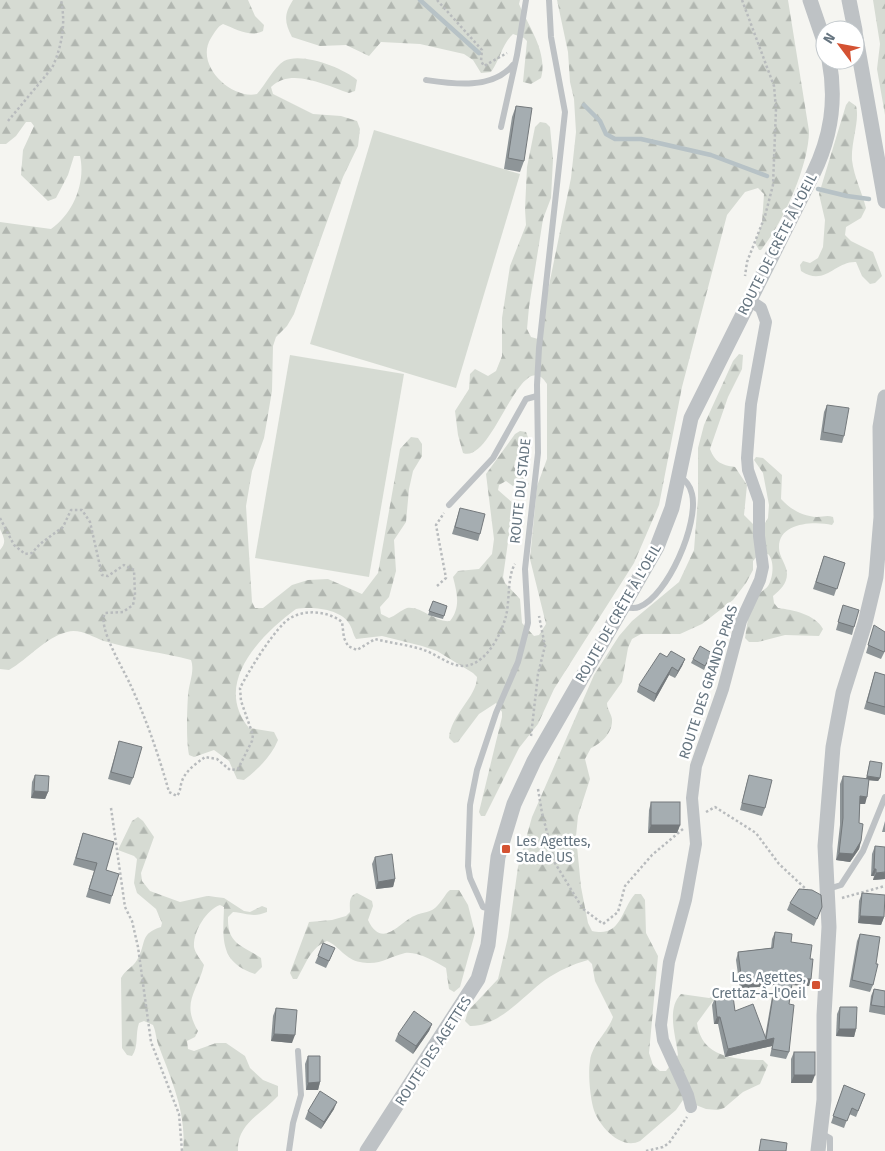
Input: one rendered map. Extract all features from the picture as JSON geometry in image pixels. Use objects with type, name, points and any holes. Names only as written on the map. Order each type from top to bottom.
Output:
[{"type":"street","points":[[810,0],[817,20]]},
{"type":"street","points":[[849,0],[853,20]]},
{"type":"street","name":"ROUTE DE CRÊTE À L'OEIL","points":[[488,945],[496,867],[503,834],[514,804],[534,762],[663,534],[679,476],[691,418],[813,174],[826,143],[833,104],[830,70]]},
{"type":"street","points":[[862,70],[885,201]]},
{"type":"street","name":"ROUTE DES GRANDS PRAS","points":[[691,1107],[688,1095],[663,1040],[661,1025],[669,962],[692,870],[696,844],[692,798],[696,766],[723,689],[741,621],[760,580],[763,567],[759,536],[759,501],[748,470],[747,458],[751,404],[766,322],[761,308],[751,296]]},
{"type":"street","points":[[818,1151],[824,1094],[823,893],[825,846],[836,726],[882,555],[880,427],[885,397]]},
{"type":"street","name":"ROUTE DES AGETTES","points":[[367,1151],[473,990],[481,972],[488,945]]},
{"type":"lane","points":[[501,127],[518,49],[526,0]]},
{"type":"lane","name":"ROUTE DU STADE","points":[[491,909],[483,907],[470,878],[468,831],[470,805],[480,762],[496,713],[518,662],[528,623],[526,558],[538,453],[537,396],[539,348],[566,112],[551,37],[549,0]]},
{"type":"lane","points":[[426,80],[465,85],[476,83],[507,72],[515,62]]},
{"type":"lane","points":[[449,505],[493,458],[526,400],[537,396]]},
{"type":"lane","points":[[623,607],[638,608],[651,601],[668,582],[678,561],[692,515],[693,495],[688,483],[679,476]]},
{"type":"lane","points":[[823,893],[841,885],[863,851],[885,797]]},
{"type":"lane","points":[[289,1151],[293,1122],[300,1095],[298,1051]]},
{"type":"lane","points":[[821,1133],[830,1138],[830,1151]]},
{"type":"path","points":[[8,121],[52,68],[63,39],[61,0]]},
{"type":"path","points":[[437,0],[482,50],[481,61],[484,66],[504,54],[518,49]]},
{"type":"path","points":[[742,0],[774,86],[776,109],[772,185],[765,216],[745,274],[746,287],[751,296]]},
{"type":"path","points":[[437,586],[446,578],[436,525],[449,505]]},
{"type":"path","points":[[0,518],[14,545],[25,554],[32,553],[40,544],[63,527],[71,510],[82,510],[90,522],[102,575],[108,576],[124,564],[134,570],[135,595],[133,605],[123,612],[106,613],[103,621],[116,658],[130,684],[169,792],[177,796],[180,793],[183,778],[194,765],[205,757],[217,759],[230,770],[238,769],[253,735],[241,701],[240,688],[285,622],[309,612],[334,615],[342,622],[344,638],[348,646],[357,650],[375,640],[424,650],[457,665],[472,665],[486,654],[504,622],[512,571],[518,561],[526,558]]},
{"type":"path","points":[[534,762],[531,735],[538,674],[545,646],[537,608]]},
{"type":"path","points":[[538,787],[542,813],[555,863],[583,909],[603,924],[618,912],[625,886],[652,855],[694,820]]},
{"type":"path","points":[[706,812],[715,807],[756,833],[779,864],[802,888],[809,891],[823,893],[885,886]]},
{"type":"path","points":[[110,808],[125,907],[132,921],[138,947],[151,1042],[179,1114],[182,1151]]},
{"type":"path","points":[[646,1151],[664,1147],[669,1143],[686,1119],[691,1107]]},
{"type":"green space","points":[[0,0],[248,0],[255,16],[264,25],[263,31],[254,34],[248,33],[223,24],[211,38],[207,48],[211,69],[227,86],[237,92],[257,94],[277,67],[284,61],[301,58],[332,66],[357,80],[355,91],[349,93],[299,78],[279,81],[271,87],[273,94],[313,114],[341,116],[357,121],[360,129],[358,146],[343,177],[294,314],[287,326],[276,337],[273,346],[272,391],[264,438],[252,471],[246,506],[252,602],[255,608],[263,608],[292,585],[308,580],[328,579],[362,594],[378,573],[400,449],[411,437],[418,438],[422,444],[422,456],[413,471],[409,489],[406,522],[394,540],[396,571],[389,597],[380,607],[381,614],[389,618],[407,608],[413,608],[439,620],[450,621],[457,605],[457,594],[453,577],[458,571],[479,569],[492,554],[494,539],[486,474],[515,434],[520,431],[526,432],[529,440],[515,461],[514,467],[529,484],[525,491],[521,492],[506,481],[499,485],[498,490],[515,505],[517,512],[509,535],[503,577],[505,583],[520,599],[522,623],[534,636],[539,635],[546,624],[530,559],[537,486],[547,459],[547,384],[537,375],[527,379],[517,391],[485,441],[474,452],[463,453],[458,435],[455,411],[469,389],[470,374],[475,369],[488,376],[496,371],[502,356],[502,318],[510,266],[526,225],[527,167],[535,127],[540,122],[546,123],[550,127],[553,159],[551,198],[543,219],[527,329],[531,337],[538,339],[571,178],[576,132],[568,52],[557,0],[788,0],[809,131],[805,160],[800,176],[778,225],[761,250],[759,250],[755,243],[762,223],[764,194],[758,188],[745,192],[727,215],[682,387],[659,505],[634,563],[554,689],[538,724],[519,748],[485,816],[481,816],[479,812],[502,712],[496,703],[479,714],[458,742],[454,743],[449,738],[454,721],[473,692],[477,677],[437,651],[422,646],[382,636],[356,639],[346,620],[334,612],[310,608],[296,609],[269,632],[246,661],[238,677],[236,694],[239,711],[249,728],[274,732],[278,740],[264,762],[244,780],[237,779],[229,761],[214,750],[194,757],[189,755],[187,717],[192,673],[191,660],[115,644],[91,635],[72,631],[52,638],[9,670],[0,669],[0,550],[4,537],[0,529],[0,222],[51,229],[66,215],[76,197],[81,177],[81,166],[80,156],[74,156],[68,175],[56,198],[48,201],[21,175],[23,150],[34,126],[31,122],[26,122],[16,136],[6,144],[0,144]]},
{"type":"green space","points":[[293,0],[520,0],[519,4],[540,50],[542,59],[541,78],[531,84],[523,82],[527,41],[513,34],[506,42],[491,72],[481,73],[473,60],[464,54],[420,44],[381,42],[369,56],[346,45],[320,46],[292,37],[286,18]]},
{"type":"green space","points":[[873,0],[885,0],[885,115],[877,69],[880,44]]},
{"type":"green space","points":[[849,101],[856,106],[857,112],[852,160],[866,208],[861,218],[846,227],[845,235],[851,241],[873,252],[882,276],[875,283],[870,284],[862,276],[856,262],[842,265],[830,272],[817,276],[801,271],[800,265],[803,261],[810,263],[818,258],[823,247],[825,220],[819,194],[846,105]]},
{"type":"green space","points":[[374,130],[520,174],[456,388],[310,344]]},
{"type":"green space","points":[[739,354],[743,355],[742,369],[728,397],[710,449],[719,462],[735,467],[747,485],[744,515],[753,524],[765,523],[768,518],[769,505],[763,473],[754,460],[756,457],[763,458],[782,475],[781,499],[788,506],[806,515],[833,517],[834,522],[832,525],[816,523],[799,525],[784,533],[780,539],[779,548],[787,571],[787,578],[783,586],[773,596],[774,603],[778,608],[809,616],[823,629],[819,636],[785,635],[758,642],[749,642],[745,638],[751,599],[768,586],[771,579],[772,561],[768,554],[758,555],[753,561],[753,570],[746,583],[733,600],[702,624],[680,634],[641,634],[632,639],[628,648],[622,682],[607,703],[612,719],[611,728],[603,740],[591,748],[585,759],[590,779],[578,816],[576,836],[581,887],[588,923],[592,931],[602,932],[615,927],[635,894],[641,894],[645,900],[646,933],[658,956],[649,1053],[653,1065],[660,1071],[666,1071],[678,1055],[673,1015],[676,1000],[681,994],[709,998],[728,992],[730,995],[727,999],[713,1001],[697,1023],[700,1034],[712,1050],[741,1059],[763,1060],[768,1065],[760,1084],[743,1092],[724,1108],[718,1110],[706,1109],[683,1100],[676,1110],[640,1141],[632,1143],[617,1139],[610,1134],[599,1121],[593,1107],[589,1072],[591,1055],[613,1017],[595,981],[592,964],[588,960],[550,977],[501,1016],[491,1021],[481,1025],[470,1026],[465,1021],[468,1011],[498,979],[508,937],[518,867],[532,817],[594,675],[619,636],[632,621],[679,582],[694,550],[698,498],[698,448],[704,425],[733,361]]},
{"type":"green space","points":[[290,355],[404,374],[369,577],[255,558]]},
{"type":"green space","points":[[138,817],[154,837],[141,873],[142,881],[150,891],[180,902],[207,896],[224,898],[244,911],[250,912],[262,906],[267,908],[267,912],[262,914],[254,915],[233,912],[228,917],[228,926],[233,939],[242,947],[261,958],[262,967],[255,974],[243,969],[229,956],[224,939],[224,907],[220,905],[205,917],[198,928],[194,941],[194,947],[204,965],[191,1005],[193,1021],[198,1031],[195,1037],[187,1041],[188,1049],[194,1051],[216,1043],[226,1043],[245,1056],[250,1068],[263,1080],[278,1086],[278,1096],[241,1133],[238,1151],[183,1151],[183,1123],[177,1096],[153,1025],[144,1021],[139,1023],[132,1056],[127,1055],[122,1048],[121,978],[137,960],[146,936],[161,927],[162,923],[156,909],[137,893],[134,883],[137,859],[118,850],[132,821]]},
{"type":"green space","points":[[450,890],[459,890],[468,905],[475,933],[460,987],[454,992],[449,989],[446,968],[426,958],[405,953],[379,962],[360,962],[351,959],[327,941],[312,952],[297,979],[293,979],[290,973],[309,922],[332,920],[346,916],[350,912],[350,901],[354,894],[357,893],[372,901],[373,906],[368,920],[373,929],[385,934],[417,914],[433,910]]},
{"type":"building","points":[[516,106],[532,108],[524,161],[508,158]]},
{"type":"building","points":[[827,405],[849,408],[844,436],[823,432]]},
{"type":"building","points":[[460,508],[485,514],[480,534],[455,527]]},
{"type":"building","points":[[824,556],[845,563],[837,589],[816,582]]},
{"type":"building","points":[[433,601],[447,606],[444,616],[429,611]]},
{"type":"building","points":[[843,605],[859,610],[854,627],[838,622]]},
{"type":"building","points":[[874,625],[885,632],[884,652],[868,645]]},
{"type":"building","points":[[700,646],[712,653],[705,666],[693,659]]},
{"type":"building","points":[[671,651],[685,659],[678,671],[672,667],[656,694],[639,685],[660,653],[667,657]]},
{"type":"building","points":[[875,672],[885,675],[885,707],[867,702]]},
{"type":"building","points":[[119,741],[142,747],[133,778],[111,772]]},
{"type":"building","points":[[870,761],[882,763],[880,778],[867,776]]},
{"type":"building","points":[[35,775],[49,776],[48,792],[34,791]]},
{"type":"building","points":[[749,775],[772,780],[765,808],[742,803]]},
{"type":"building","points":[[843,776],[869,779],[867,797],[860,796],[859,823],[863,824],[861,841],[853,854],[839,853],[843,818]]},
{"type":"building","points":[[651,802],[680,802],[680,825],[651,825]]},
{"type":"building","points":[[83,833],[114,842],[106,870],[119,874],[112,896],[89,889],[97,863],[76,858]]},
{"type":"building","points":[[875,846],[885,847],[885,872],[876,873],[876,869],[874,869]]},
{"type":"building","points":[[392,854],[395,879],[378,882],[375,857]]},
{"type":"building","points":[[799,889],[812,890],[821,895],[822,907],[817,919],[790,903]]},
{"type":"building","points":[[862,893],[885,895],[884,917],[860,916]]},
{"type":"building","points":[[775,932],[792,934],[791,942],[812,945],[810,959],[813,959],[811,979],[793,978],[789,1004],[794,1005],[789,1052],[772,1049],[774,1038],[728,1049],[720,1017],[717,1017],[715,998],[733,996],[735,1011],[753,1004],[766,1039],[776,978],[742,982],[738,952],[773,948]]},
{"type":"building","points":[[860,934],[880,937],[876,964],[878,964],[873,985],[852,980]]},
{"type":"building","points":[[323,943],[335,948],[329,961],[318,956]]},
{"type":"building","points":[[874,989],[885,991],[885,1007],[871,1005]]},
{"type":"building","points":[[840,1007],[857,1007],[856,1029],[839,1029]]},
{"type":"building","points":[[276,1008],[297,1010],[295,1035],[274,1034]]},
{"type":"building","points":[[414,1011],[432,1024],[416,1046],[398,1034]]},
{"type":"building","points":[[794,1052],[815,1052],[815,1075],[794,1075]]},
{"type":"building","points":[[308,1056],[320,1056],[320,1082],[308,1083]]},
{"type":"building","points":[[844,1085],[865,1094],[858,1111],[852,1108],[847,1121],[833,1116]]},
{"type":"building","points":[[320,1091],[337,1102],[324,1122],[308,1111]]},
{"type":"building","points":[[761,1139],[787,1143],[786,1151],[759,1151]]},
{"type":"waterway","points":[[420,0],[479,53]]},
{"type":"waterway","points":[[584,105],[600,121],[606,134],[615,139],[641,139],[711,155],[767,176]]},
{"type":"waterway","points":[[818,189],[869,199]]},
{"type":"place","name":"Les Agettes, Stade US","points":[[506,849]]},
{"type":"place","name":"Les Agettes, Crettaz-à-l'Oeil","points":[[816,985]]}]
